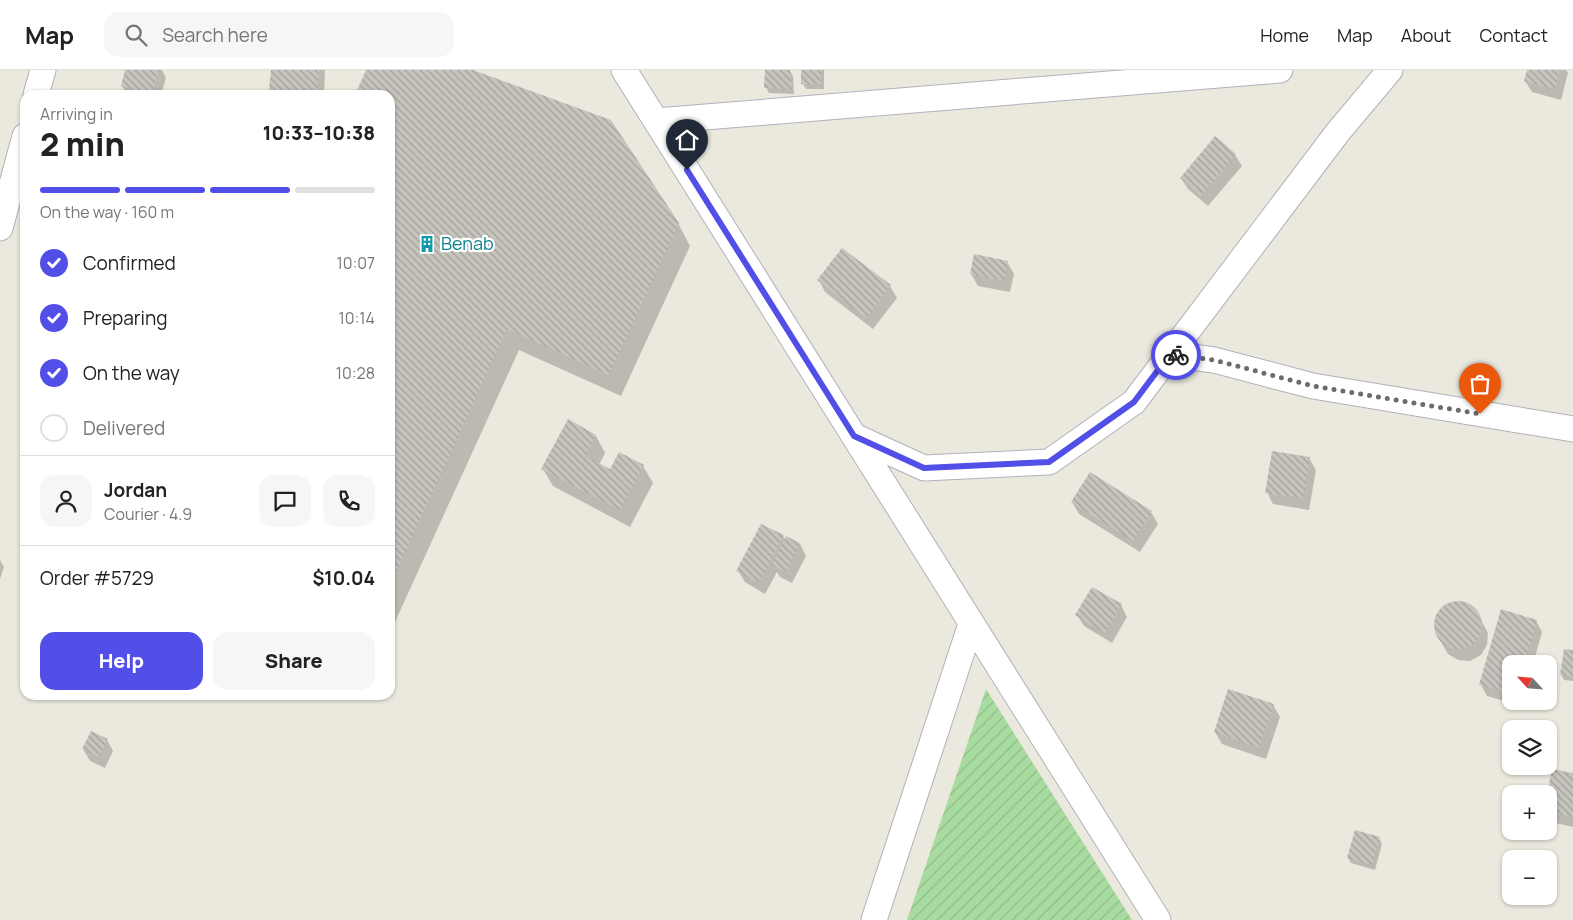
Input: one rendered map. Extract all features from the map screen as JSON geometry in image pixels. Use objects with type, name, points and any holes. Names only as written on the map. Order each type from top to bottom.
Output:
[{"type":"street","points":[[37,90],[43,70]]},
{"type":"street","points":[[624,70],[1158,920]]},
{"type":"street","points":[[656,121],[1280,70]]},
{"type":"street","points":[[854,436],[924,468],[1049,462],[1134,402],[1338,132],[1390,70]]},
{"type":"street","points":[[0,228],[8,164],[20,144]]},
{"type":"street","points":[[1170,354],[1214,360],[1313,386],[1573,429]]},
{"type":"street","points":[[874,920],[971,624]]},
{"type":"green space","points":[[986,689],[1132,920],[907,920]]},
{"type":"building","points":[[125,70],[159,70],[153,90],[135,90],[121,86]]},
{"type":"building","points":[[271,70],[319,70],[317,90],[269,90]]},
{"type":"building","points":[[366,70],[473,70],[611,120],[679,223],[609,375],[507,329],[395,574],[395,90],[357,90]]},
{"type":"building","points":[[765,70],[790,70],[792,89],[764,88]]},
{"type":"building","points":[[801,70],[821,70],[821,84],[801,84]]},
{"type":"building","points":[[1527,70],[1560,70],[1555,89],[1524,81]]},
{"type":"building","points":[[1215,136],[1236,154],[1201,196],[1180,178]]},
{"type":"building","points":[[842,248],[891,285],[866,318],[817,280]]},
{"type":"building","points":[[974,254],[1008,261],[1004,281],[970,274]]},
{"type":"building","points":[[568,419],[596,435],[585,456],[610,469],[619,452],[644,465],[620,510],[541,469]]},
{"type":"building","points":[[1272,451],[1310,457],[1303,498],[1265,493]]},
{"type":"building","points":[[1090,472],[1152,511],[1133,541],[1071,502]]},
{"type":"building","points":[[761,524],[784,535],[759,583],[736,571]]},
{"type":"building","points":[[786,536],[800,543],[786,572],[771,565]]},
{"type":"building","points":[[1092,587],[1122,604],[1105,633],[1075,615]]},
{"type":"building","points":[[1453,601],[1463,601],[1475,608],[1482,620],[1482,630],[1475,642],[1463,649],[1453,649],[1445,645],[1438,638],[1434,630],[1434,620],[1438,612],[1445,605]]},
{"type":"building","points":[[1501,609],[1537,620],[1527,655],[1502,655],[1502,691],[1479,685]]},
{"type":"building","points":[[1564,649],[1573,650],[1573,677],[1560,675]]},
{"type":"building","points":[[1228,689],[1274,704],[1259,748],[1214,732]]},
{"type":"building","points":[[91,731],[108,739],[98,757],[82,749]]},
{"type":"building","points":[[1557,770],[1573,773],[1573,817],[1557,814],[1557,785],[1549,785],[1551,775],[1557,775]]},
{"type":"building","points":[[1355,830],[1380,837],[1372,865],[1347,858]]},
{"type":"way so far","points":[[1176,355],[1214,360],[1313,386],[1480,414]]},
{"type":"place","name":"Benab","points":[[427,244]]},
{"type":"route","points":[[687,170],[854,436],[924,468],[1049,462],[1134,402],[1170,354],[1176,355]]}]
